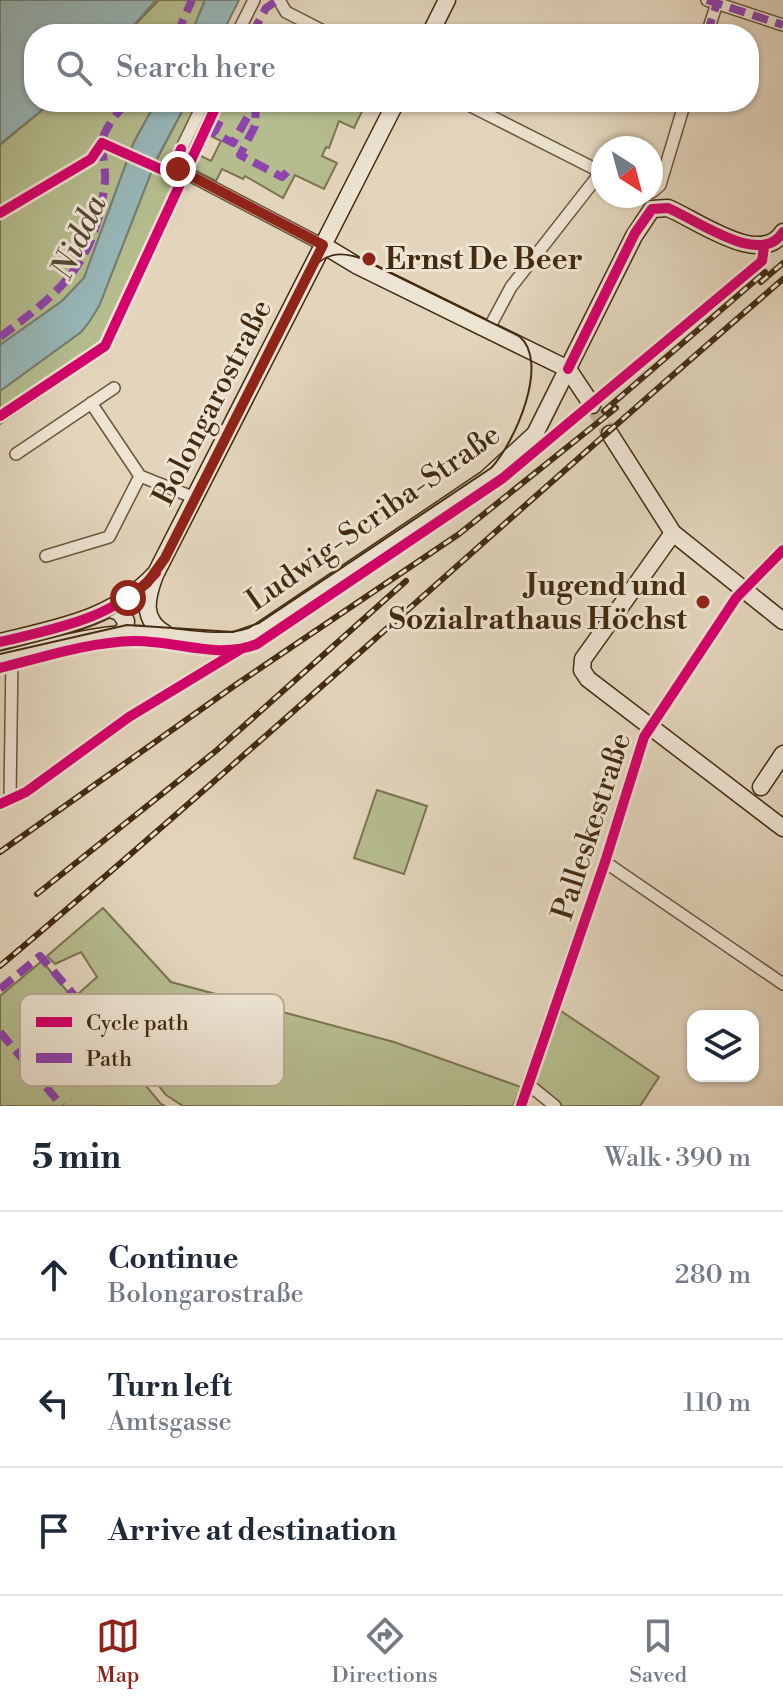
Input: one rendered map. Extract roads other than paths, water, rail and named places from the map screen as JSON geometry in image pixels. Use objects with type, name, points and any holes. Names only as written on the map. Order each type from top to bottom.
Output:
[{"type":"main road","points":[[435,24],[447,0]]},
{"type":"main road","name":"Bolongarostraße","points":[[0,642],[76,623],[110,609],[156,573],[391,112]]},
{"type":"main road","points":[[663,204],[756,248],[773,244],[783,232]]},
{"type":"main road","name":"Ludwig-Scriba-Straße","points":[[167,634],[234,641],[263,630],[495,473],[528,443],[546,414],[649,208]]},
{"type":"main road","points":[[323,245],[568,369],[592,405],[570,397],[555,404],[546,414]]},
{"type":"main road","points":[[610,434],[673,533],[783,621]]},
{"type":"main road","points":[[673,533],[581,665],[588,679],[776,823]]},
{"type":"main road","points":[[156,573],[147,613],[153,624],[167,634]]},
{"type":"main road","points":[[110,609],[119,612],[126,621],[125,629],[118,635]]},
{"type":"main road","points":[[6,659],[118,635],[167,634]]},
{"type":"main road","points":[[731,788],[752,791],[761,787],[783,754]]},
{"type":"main road","points":[[761,787],[776,823]]},
{"type":"street","points":[[242,24],[254,0]]},
{"type":"street","points":[[278,0],[286,12],[309,24]]},
{"type":"street","points":[[709,24],[714,1],[783,25]]},
{"type":"street","points":[[199,112],[175,165],[323,245]]},
{"type":"street","points":[[483,112],[591,166]]},
{"type":"street","points":[[663,175],[682,112]]},
{"type":"street","points":[[488,330],[511,287],[591,186]]},
{"type":"street","points":[[16,454],[114,388]]},
{"type":"street","points":[[91,403],[140,476],[195,498]]},
{"type":"street","points":[[46,556],[109,537],[140,476]]},
{"type":"street","name":"Palleskestraße","points":[[521,1106],[605,862],[644,737],[742,590],[783,550]]},
{"type":"street","points":[[6,659],[5,800],[26,792],[129,717]]},
{"type":"street","points":[[605,862],[783,984]]},
{"type":"street","points":[[529,1085],[555,1106]]},
{"type":"water","points":[[0,0],[156,0],[135,24],[24,24],[24,112],[40,112],[0,144]]},
{"type":"water","points":[[205,0],[239,0],[227,24],[195,24]]},
{"type":"water","points":[[150,112],[182,112],[156,160],[99,306],[89,322],[81,332],[0,391],[0,345],[62,301],[84,278],[134,142]]},
{"type":"tunnel","points":[[592,405],[610,434]]},
{"type":"tram line","points":[[0,650],[95,623],[135,599],[152,582],[167,560],[309,274],[325,258],[346,255],[362,259],[519,336],[528,348],[531,364],[526,403],[510,441],[491,468],[259,623],[233,632],[127,625],[0,654]]},
{"type":"railway","points":[[761,282],[783,263]]},
{"type":"railway","points":[[604,411],[765,272]]},
{"type":"railway","points":[[0,966],[783,279]]},
{"type":"railway","points":[[0,852],[234,686],[459,534],[616,408]]},
{"type":"railway","points":[[37,894],[217,750],[406,581]]},
{"type":"place","name":"Ernst De Beer","points":[[369,259]]},
{"type":"place","name":"Jugend und Sozialrathaus Höchst","points":[[703,602]]},
{"type":"water label","name":"Nidda","points":[[78,237]]}]
